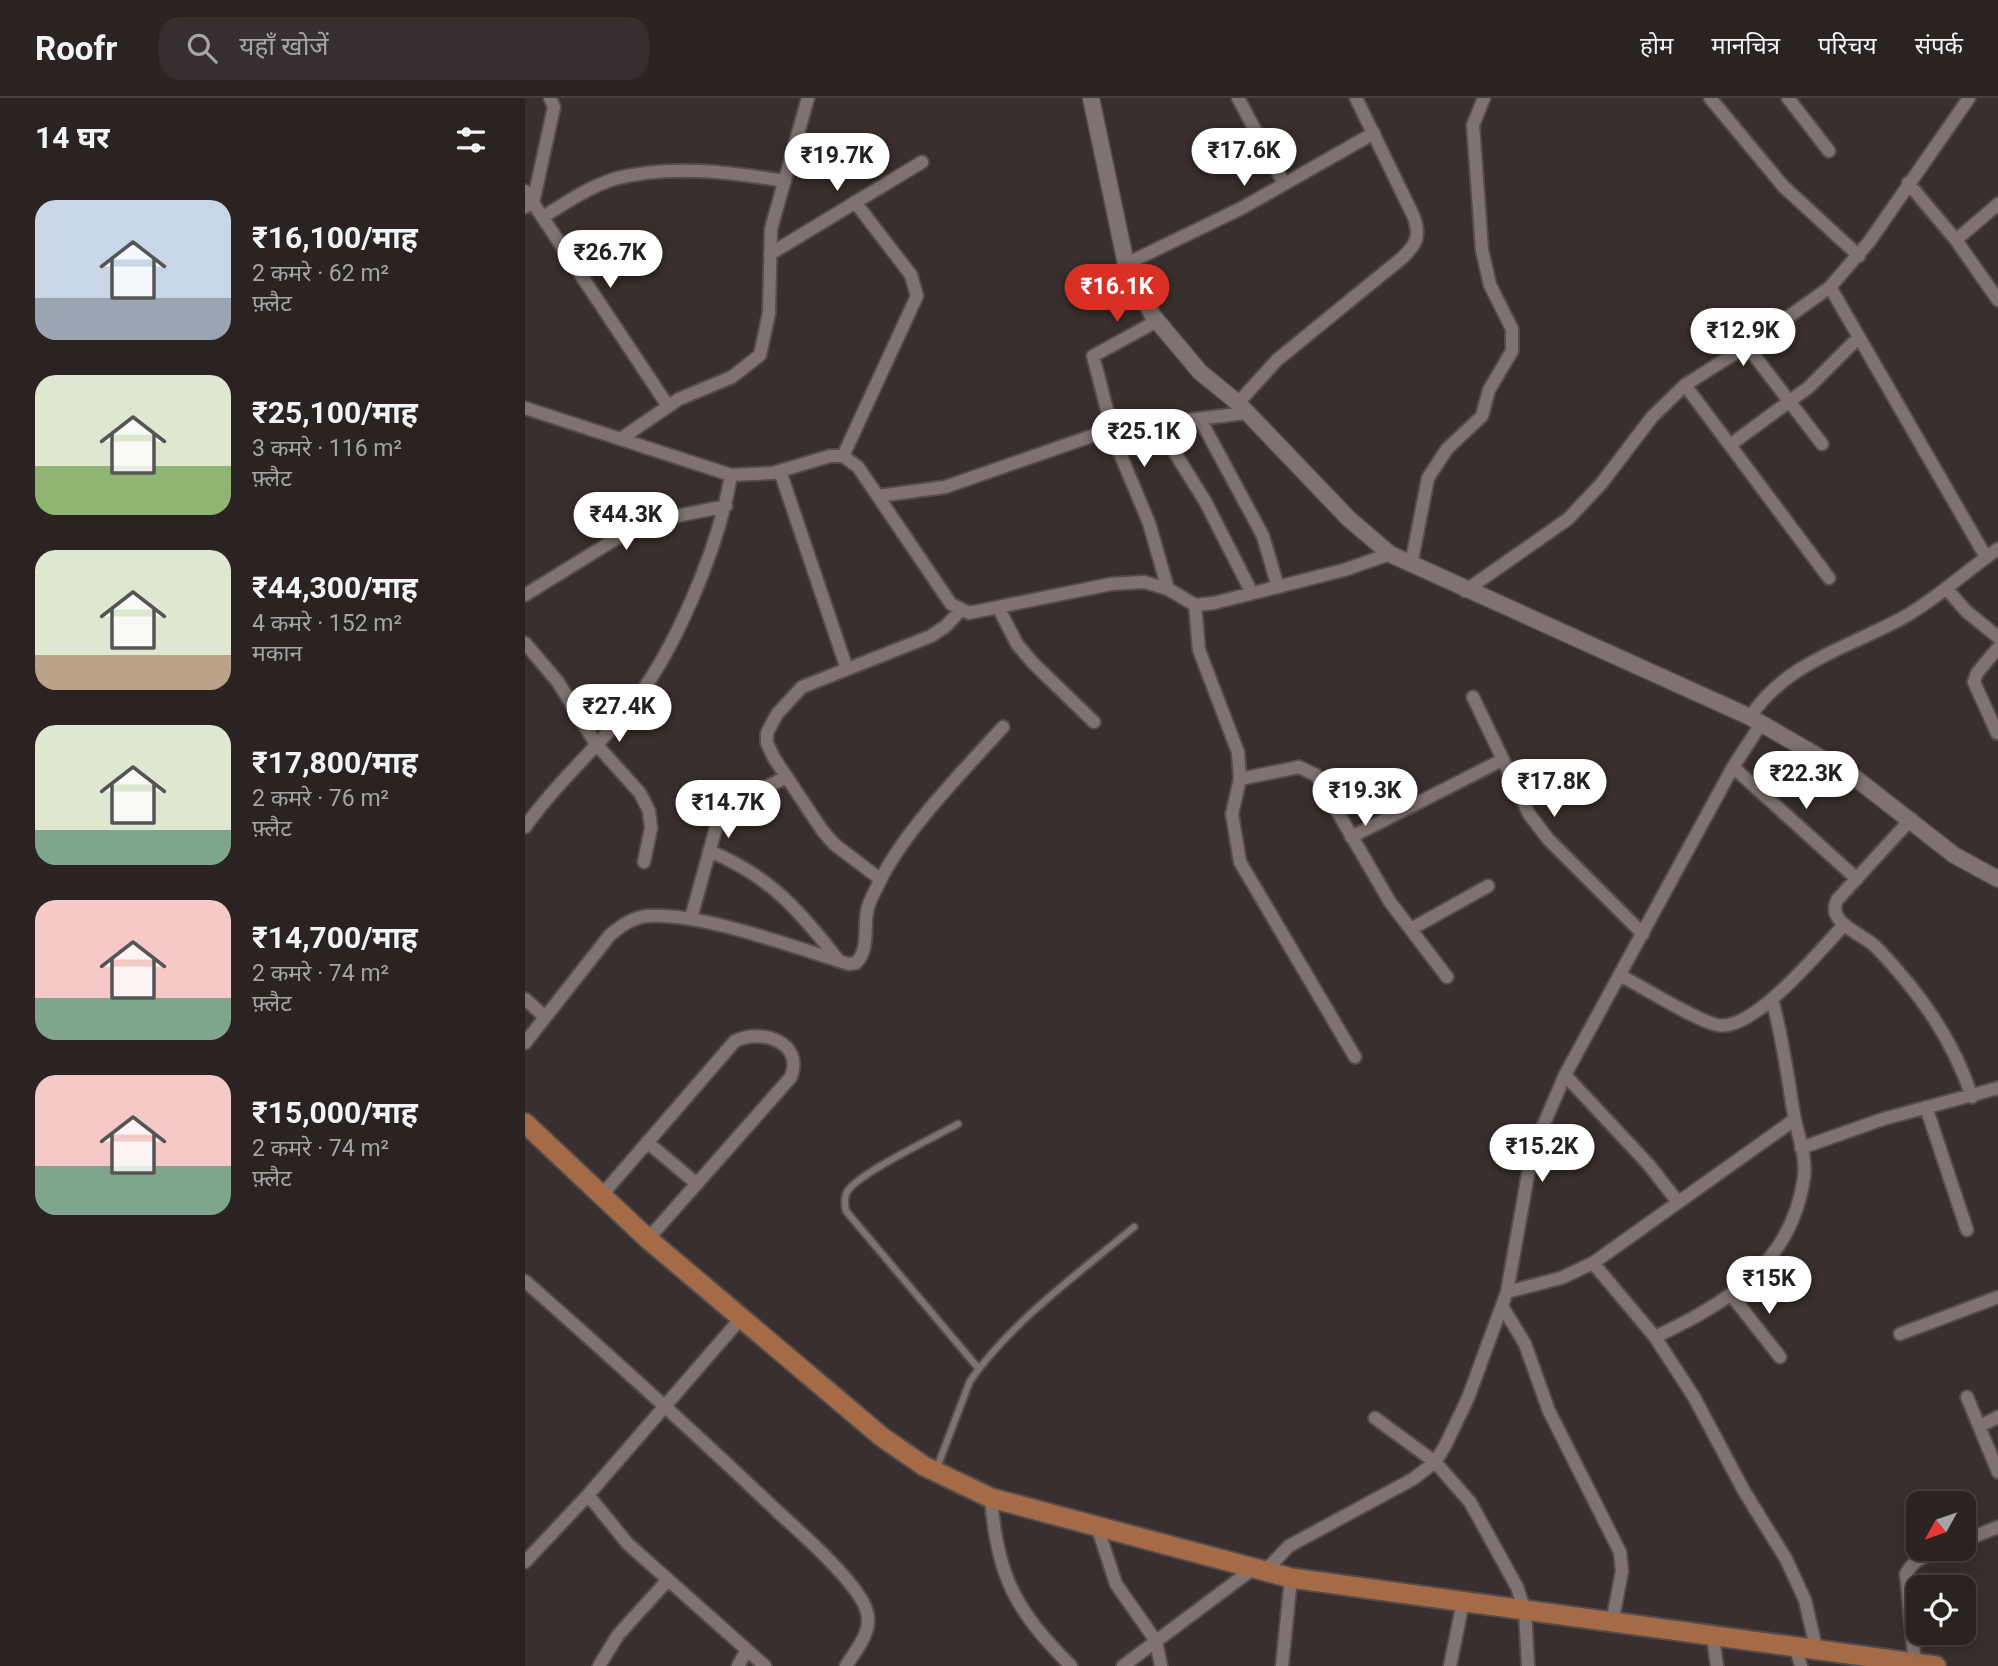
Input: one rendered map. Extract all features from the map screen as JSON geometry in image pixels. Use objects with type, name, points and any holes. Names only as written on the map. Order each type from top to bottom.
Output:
[{"type":"main road","points":[[525,1123],[647,1240],[882,1437],[935,1472],[991,1498],[1098,1529],[1291,1578],[1713,1637],[1798,1658],[1817,1652],[1936,1666]]},
{"type":"street","points":[[529,205],[554,107],[550,98]]},
{"type":"street","points":[[622,438],[668,406],[732,377],[760,355],[769,313],[771,229],[807,98]]},
{"type":"street","points":[[1091,98],[1126,264],[1157,321],[1200,372],[1243,408],[1349,519],[1390,554],[1411,565],[1755,721],[1854,777],[1969,865],[1998,879]]},
{"type":"street","points":[[1238,98],[1285,184]]},
{"type":"street","points":[[878,496],[945,487],[1112,429],[1158,426],[1243,408],[1268,367],[1402,258],[1417,241],[1417,224],[1356,98]]},
{"type":"street","points":[[1411,565],[1431,472],[1447,449],[1482,416],[1489,390],[1512,351],[1512,329],[1490,285],[1482,250],[1473,125],[1485,98]]},
{"type":"street","points":[[1710,98],[1783,186],[1859,256]]},
{"type":"street","points":[[1788,98],[1829,151]]},
{"type":"street","points":[[1465,591],[1568,519],[1601,484],[1652,417],[1685,385],[1747,346],[1830,287],[1859,256],[1969,98]]},
{"type":"street","points":[[1126,264],[1242,208],[1374,133]]},
{"type":"street","points":[[770,254],[922,162]]},
{"type":"street","points":[[543,217],[614,179],[643,174],[698,172],[785,181]]},
{"type":"street","points":[[1908,183],[1956,240],[1998,300]]},
{"type":"street","points":[[525,191],[529,205],[543,217],[668,406]]},
{"type":"street","points":[[843,456],[917,296],[911,275],[855,202]]},
{"type":"street","points":[[1956,240],[1998,204]]},
{"type":"street","points":[[1830,287],[1986,557]]},
{"type":"street","points":[[1157,321],[1093,356],[1112,429],[1149,523],[1168,589]]},
{"type":"street","points":[[1730,444],[1790,402],[1859,337]]},
{"type":"street","points":[[1747,346],[1822,444]]},
{"type":"street","points":[[1685,385],[1829,578]]},
{"type":"street","points":[[525,408],[731,475],[752,476],[781,471],[830,456],[843,456],[857,467],[951,604],[960,611],[969,613],[1111,584],[1144,582],[1168,589],[1195,605],[1278,587],[1390,554]]},
{"type":"street","points":[[1201,419],[1263,536],[1278,587]]},
{"type":"street","points":[[1158,426],[1205,501],[1252,593]]},
{"type":"street","points":[[781,471],[847,669]]},
{"type":"street","points":[[525,828],[544,800],[627,711],[660,667],[715,542],[726,506],[731,475]]},
{"type":"street","points":[[525,595],[622,535],[662,519],[726,506]]},
{"type":"street","points":[[1123,1666],[1289,1546],[1381,1497],[1435,1462],[1468,1398],[1507,1292],[1532,1152],[1565,1075],[1733,767],[1768,692],[1795,670],[1878,631],[1946,588],[1998,549]]},
{"type":"street","points":[[1946,588],[1966,611],[1998,638]]},
{"type":"street","points":[[1195,605],[1199,650],[1238,752],[1240,779],[1232,814],[1240,862],[1355,1058]]},
{"type":"street","points":[[998,607],[1017,644],[1094,722]]},
{"type":"street","points":[[880,879],[834,844],[787,777],[767,743],[767,733],[777,714],[802,687],[931,636],[947,626],[960,611]]},
{"type":"street","points":[[525,643],[558,682],[596,744],[640,793],[649,811],[651,828],[644,862]]},
{"type":"street","points":[[1997,733],[1974,682],[1977,673],[1998,649]]},
{"type":"street","points":[[1473,697],[1529,814],[1548,839],[1643,934]]},
{"type":"street","points":[[525,1043],[610,935],[628,921],[647,915],[691,918],[849,964],[862,957],[867,911],[880,879],[901,847],[960,774],[1003,727]]},
{"type":"street","points":[[1351,837],[1502,760]]},
{"type":"street","points":[[1240,779],[1299,767],[1308,770],[1322,784],[1390,902],[1447,977]]},
{"type":"street","points":[[1733,767],[1857,879]]},
{"type":"street","points":[[691,918],[720,813],[731,803],[787,777]]},
{"type":"street","points":[[1911,819],[1833,909],[1836,918],[1875,946],[1930,1012],[1960,1060],[1972,1097]]},
{"type":"street","points":[[709,851],[742,864],[766,881],[794,905],[839,961]]},
{"type":"street","points":[[1411,929],[1488,886]]},
{"type":"street","points":[[1621,976],[1715,1024],[1735,1024],[1772,999],[1844,925]]},
{"type":"street","points":[[525,999],[545,1017]]},
{"type":"street","points":[[1655,1337],[1732,1296],[1772,1257],[1796,1207],[1804,1175],[1801,1148],[1794,1120],[1784,1049],[1772,999]]},
{"type":"street","points":[[601,1196],[735,1041],[758,1035],[782,1042],[793,1053],[796,1066],[791,1077],[647,1240]]},
{"type":"street","points":[[1565,1075],[1649,1165],[1678,1202]]},
{"type":"street","points":[[1801,1148],[1926,1107],[1998,1088]]},
{"type":"street","points":[[1926,1107],[1967,1230]]},
{"type":"street","points":[[1507,1292],[1561,1278],[1593,1263],[1794,1120]]},
{"type":"street","points":[[647,1142],[697,1184]]},
{"type":"street","points":[[1593,1263],[1655,1337],[1694,1397],[1744,1491],[1786,1559],[1805,1600],[1817,1652]]},
{"type":"street","points":[[525,1281],[665,1405],[813,1544],[857,1594],[866,1607],[869,1622],[866,1634],[846,1666]]},
{"type":"street","points":[[1732,1296],[1780,1357]]},
{"type":"street","points":[[1899,1334],[1998,1297]]},
{"type":"street","points":[[1502,1306],[1525,1345],[1549,1411],[1620,1552],[1622,1571],[1612,1623]]},
{"type":"street","points":[[525,1562],[588,1495],[742,1317]]},
{"type":"street","points":[[1966,1397],[1998,1472]]},
{"type":"street","points":[[1980,1426],[1998,1417]]},
{"type":"street","points":[[1375,1418],[1435,1462],[1470,1502],[1517,1587],[1525,1611],[1528,1666]]},
{"type":"street","points":[[588,1495],[628,1544],[765,1666]]},
{"type":"street","points":[[991,1498],[994,1532],[1002,1567],[1014,1597],[1048,1643],[1071,1666]]},
{"type":"street","points":[[1976,1536],[1998,1527]]},
{"type":"street","points":[[1098,1529],[1116,1584],[1156,1642],[1161,1666]]},
{"type":"street","points":[[1915,1664],[1906,1574],[1916,1561]]},
{"type":"street","points":[[1282,1666],[1291,1578]]},
{"type":"street","points":[[600,1666],[618,1635],[667,1581]]},
{"type":"street","points":[[1450,1666],[1463,1602]]},
{"type":"street","points":[[1713,1637],[1717,1666]]},
{"type":"street","points":[[738,1666],[747,1650]]},
{"type":"lane","points":[[958,1124],[875,1170],[852,1186],[844,1202],[846,1211],[979,1369]]},
{"type":"lane","points":[[935,1472],[970,1381],[979,1369],[1038,1308],[1134,1227]]}]
